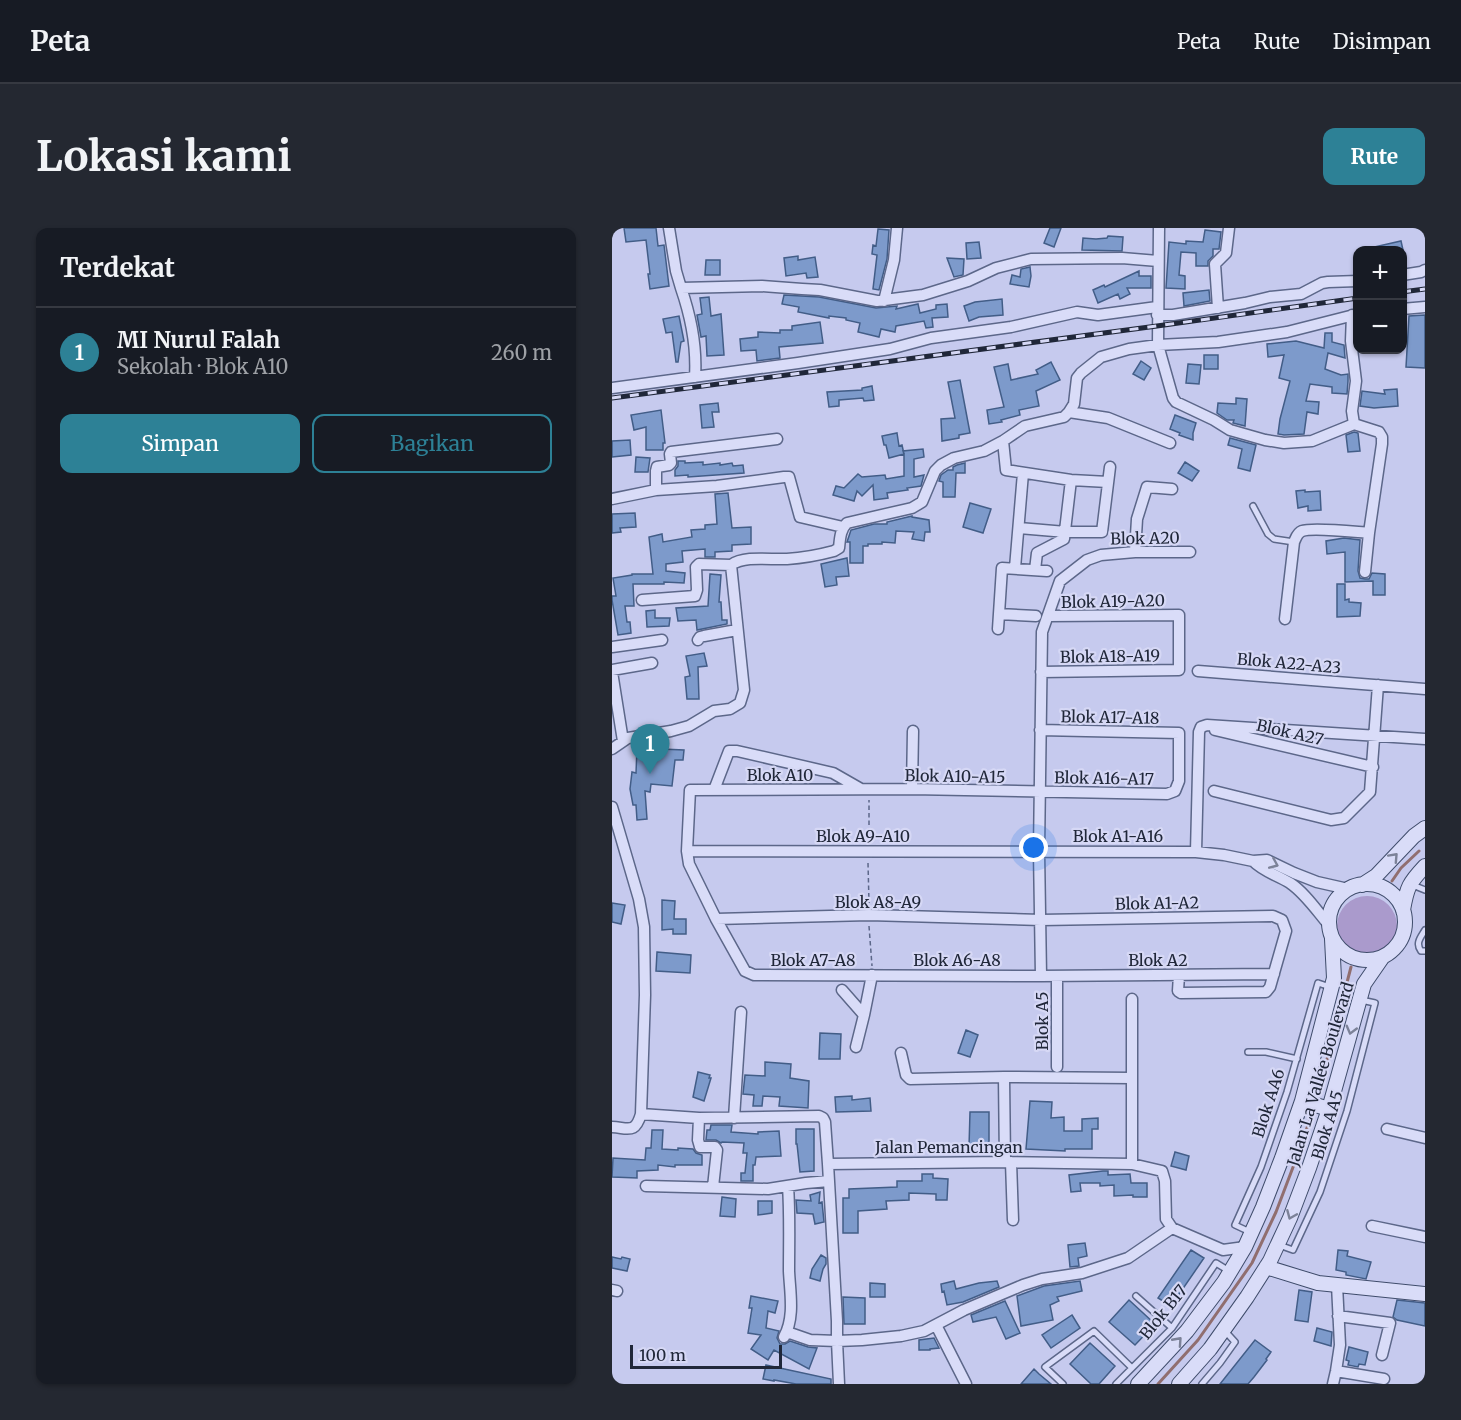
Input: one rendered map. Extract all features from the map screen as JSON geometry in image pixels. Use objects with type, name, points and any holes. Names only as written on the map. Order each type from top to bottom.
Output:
[{"type":"street","points":[[669,228],[676,271],[687,303],[696,345],[695,377]]},
{"type":"street","points":[[885,301],[894,260],[897,228]]},
{"type":"street","points":[[1159,228],[1158,345],[1176,402],[1230,430],[1265,440],[1284,443],[1311,441],[1354,424],[1379,432],[1382,437],[1365,572]]},
{"type":"street","points":[[1218,308],[1215,264],[1227,253],[1228,228]]},
{"type":"street","points":[[681,288],[762,286],[820,290],[885,301],[923,295],[968,281],[996,268],[1030,259],[1122,258],[1158,261]]},
{"type":"street","points":[[1407,274],[1425,270]]},
{"type":"street","points":[[612,388],[890,349],[930,338],[1011,327],[1077,312],[1098,315],[1157,311],[1173,315],[1270,297],[1302,294],[1326,282],[1353,281]]},
{"type":"street","points":[[1407,309],[1425,307]]},
{"type":"street","points":[[642,600],[695,596],[696,567],[699,564],[731,565],[736,561],[788,559],[834,551],[839,548],[843,527],[847,523],[912,508],[922,502],[935,471],[941,465],[954,458],[984,451],[1025,426],[1064,417],[1074,404],[1077,378],[1101,357],[1129,349],[1158,345],[1218,342],[1276,333],[1353,314]]},
{"type":"street","points":[[1353,328],[1351,341],[1356,381],[1352,411],[1354,424]]},
{"type":"street","points":[[1069,412],[1108,418],[1170,443]]},
{"type":"street","points":[[656,490],[657,467],[671,463],[671,452],[777,439]]},
{"type":"street","points":[[1003,441],[1006,470],[1071,480],[1108,482]]},
{"type":"street","points":[[1019,528],[1102,532],[1110,467]]},
{"type":"street","points":[[1015,568],[1023,473]]},
{"type":"street","points":[[612,499],[656,490],[717,486],[789,477],[800,517],[843,527]]},
{"type":"street","points":[[1035,570],[1037,553],[1064,539],[1071,480]]},
{"type":"street","points":[[1135,552],[1137,519],[1147,487],[1172,489]]},
{"type":"street","points":[[1286,619],[1294,542],[1298,534],[1303,531],[1329,530],[1369,533]]},
{"type":"street","name":"Blok A20","points":[[1048,616],[1060,581],[1088,560],[1101,555],[1135,552],[1190,552]]},
{"type":"street","points":[[612,748],[628,738],[688,726],[714,711],[730,709],[740,703],[744,690],[731,565]]},
{"type":"street","points":[[998,629],[1002,568],[1047,571]]},
{"type":"street","points":[[999,614],[1036,616]]},
{"type":"street","name":"Blok A19-A20","points":[[1048,616],[1179,615],[1179,670]]},
{"type":"street","points":[[1041,976],[1041,672],[1042,632],[1048,616]]},
{"type":"street","points":[[698,640],[700,637],[737,630]]},
{"type":"street","points":[[612,647],[662,640]]},
{"type":"street","points":[[623,741],[612,671],[652,663]]},
{"type":"street","name":"Blok A18-A19","points":[[1041,672],[1179,670]]},
{"type":"street","name":"Blok A22-A23","points":[[1198,671],[1425,689]]},
{"type":"street","points":[[1214,791],[1331,819],[1344,818],[1370,792],[1378,685]]},
{"type":"street","points":[[1196,852],[1199,732],[1204,726],[1425,739]]},
{"type":"street","name":"Blok A27","points":[[1204,726],[1372,767]]},
{"type":"street","name":"Blok A17-A18","points":[[1040,730],[1179,733],[1179,781],[1174,791],[1167,794]]},
{"type":"street","points":[[912,789],[913,731]]},
{"type":"street","points":[[714,790],[729,752],[737,751],[833,773],[865,790]]},
{"type":"street","name":"Blok A10","points":[[687,850],[690,790],[865,790]]},
{"type":"street","name":"Blok A10-A15","points":[[865,790],[1040,792]]},
{"type":"street","name":"Blok A16-A17","points":[[1040,792],[1167,794]]},
{"type":"street","points":[[612,807],[615,829],[639,899],[644,927],[645,995],[641,1114],[634,1128],[612,1127]]},
{"type":"street","points":[[1291,878],[1355,887],[1375,885],[1387,890],[1397,898],[1403,910],[1405,924],[1402,938],[1394,950],[1382,958],[1367,960],[1353,958],[1341,950],[1332,939],[1329,925],[1330,911],[1337,898],[1355,887],[1376,876],[1414,836],[1425,828]]},
{"type":"street","points":[[687,850],[689,864],[716,919]]},
{"type":"street","name":"Blok A9-A10","points":[[687,850],[1040,851]]},
{"type":"street","name":"Blok A1-A16","points":[[1040,851],[1196,852],[1224,855],[1253,861],[1267,860],[1291,878]]},
{"type":"street","points":[[1403,910],[1407,888],[1425,866]]},
{"type":"street","points":[[1291,878],[1329,925]]},
{"type":"street","name":"Blok A8-A9","points":[[716,919],[869,915],[1041,920]]},
{"type":"street","name":"Blok A1-A2","points":[[1041,920],[1273,916],[1282,920],[1286,931],[1274,974]]},
{"type":"street","name":"Blok A7-A8","points":[[716,919],[745,971],[754,975],[872,975]]},
{"type":"street","name":"Jalan La Vallée Boulevard","points":[[1138,1384],[1188,1331],[1230,1272],[1245,1247],[1263,1207],[1302,1101],[1332,987],[1334,978],[1332,939]]},
{"type":"street","name":"Jalan La Vallée Boulevard","points":[[1179,1384],[1224,1330],[1268,1264],[1278,1244],[1309,1168],[1329,1109],[1364,984],[1382,958]]},
{"type":"street","points":[[1179,975],[1178,991],[1181,993],[1266,992],[1274,974]]},
{"type":"street","name":"Blok A2","points":[[1041,976],[1274,974]]},
{"type":"street","points":[[856,1047],[872,975]]},
{"type":"street","name":"Blok A6-A8","points":[[872,975],[1041,976]]},
{"type":"street","name":"Blok A5","points":[[1057,976],[1057,1067]]},
{"type":"street","points":[[842,990],[864,1015]]},
{"type":"street","points":[[1132,999],[1132,1164]]},
{"type":"street","points":[[734,1118],[741,1012]]},
{"type":"street","points":[[901,1053],[906,1075],[910,1078],[1131,1078]]},
{"type":"street","points":[[1004,1077],[1013,1220]]},
{"type":"street","points":[[1302,1101],[1329,1109]]},
{"type":"street","points":[[641,1114],[699,1118],[819,1116],[823,1119],[835,1279],[839,1384]]},
{"type":"street","points":[[699,1118],[700,1147],[716,1147],[713,1187]]},
{"type":"street","points":[[1387,1129],[1425,1138]]},
{"type":"street","name":"Jalan Pemancingan","points":[[828,1164],[1008,1162],[1132,1164],[1162,1171],[1165,1181],[1166,1219],[1172,1228]]},
{"type":"street","points":[[646,1186],[754,1189],[829,1181]]},
{"type":"street","points":[[788,1186],[791,1295],[786,1334],[810,1340],[861,1341],[924,1331],[964,1310],[1023,1285],[1075,1275],[1128,1258],[1172,1228],[1223,1250],[1245,1247]]},
{"type":"street","points":[[1372,1226],[1425,1237]]},
{"type":"street","points":[[1268,1264],[1318,1283],[1425,1294]]},
{"type":"street","points":[[1333,1384],[1340,1345],[1337,1285]]},
{"type":"street","points":[[1338,1316],[1390,1323],[1382,1355]]},
{"type":"street","points":[[936,1325],[966,1384]]},
{"type":"street","points":[[1336,1371],[1384,1379]]},
{"type":"lane","points":[[1253,506],[1268,534],[1274,539],[1294,542]]},
{"type":"lane","points":[[1410,884],[1425,890]]},
{"type":"lane","points":[[1425,930],[1418,942],[1421,951],[1425,951]]},
{"type":"lane","name":"Blok AA6","points":[[1251,1233],[1235,1225],[1261,1167],[1287,1092],[1318,983],[1332,987]]},
{"type":"lane","name":"Blok AA5","points":[[1278,1244],[1293,1250],[1320,1192],[1347,1111],[1375,1004],[1359,999]]},
{"type":"lane","points":[[1248,1052],[1266,1052],[1297,1059]]},
{"type":"lane","name":"Blok B17","points":[[1116,1384],[1172,1328],[1216,1263],[1230,1272]]},
{"type":"lane","points":[[1136,1296],[1172,1328]]},
{"type":"lane","points":[[1202,1384],[1235,1342],[1224,1330]]},
{"type":"lane","points":[[1063,1384],[1045,1367],[1094,1331],[1132,1368]]},
{"type":"path","points":[[865,790],[872,975]]},
{"type":"shaded area","points":[[1367,896],[1384,901],[1392,909],[1397,926],[1392,943],[1384,951],[1367,956],[1350,951],[1342,943],[1337,926],[1342,909],[1350,901]]},
{"type":"building","points":[[624,228],[656,228],[658,246],[664,245],[669,286],[650,289],[646,240],[626,242]]},
{"type":"building","points":[[1050,228],[1061,228],[1054,247],[1044,243]]},
{"type":"building","points":[[878,229],[889,230],[887,259],[879,290],[873,289],[877,255],[872,254],[873,245],[876,246]]},
{"type":"building","points":[[1205,230],[1221,232],[1219,249],[1213,249],[1213,256],[1208,261],[1208,266],[1196,266],[1196,253],[1181,252],[1179,275],[1185,276],[1185,289],[1166,288],[1169,242],[1186,244],[1186,241],[1203,242]]},
{"type":"building","points":[[1108,236],[1123,237],[1122,251],[1082,250],[1083,238],[1096,239]]},
{"type":"building","points":[[1401,241],[1402,246],[1378,246]]},
{"type":"building","points":[[979,242],[981,258],[967,259],[966,243]]},
{"type":"building","points":[[798,256],[798,260],[815,257],[818,277],[807,278],[806,273],[786,276],[784,258]]},
{"type":"building","points":[[947,258],[964,259],[963,275],[954,277]]},
{"type":"building","points":[[706,260],[720,260],[720,275],[705,275]]},
{"type":"building","points":[[1030,267],[1029,287],[1010,284],[1012,275],[1020,277],[1021,269]]},
{"type":"building","points":[[1139,271],[1139,276],[1151,276],[1151,288],[1127,288],[1130,294],[1120,299],[1118,294],[1098,303],[1093,290],[1104,285],[1105,287]]},
{"type":"building","points":[[1209,290],[1210,301],[1184,306],[1183,293]]},
{"type":"building","points":[[784,295],[819,297],[876,308],[897,306],[896,309],[918,304],[920,313],[936,309],[936,305],[947,304],[948,317],[932,318],[933,327],[926,328],[924,321],[896,326],[895,332],[881,329],[879,337],[858,332],[860,323],[846,320],[846,318],[829,316],[829,318],[798,312],[799,307],[782,304]]},
{"type":"building","points":[[709,297],[711,316],[721,314],[724,355],[707,356],[706,336],[701,337],[697,315],[702,314],[700,298]]},
{"type":"building","points":[[1002,299],[1003,315],[979,317],[969,321],[964,306],[975,302]]},
{"type":"building","points":[[1425,315],[1425,368],[1406,367],[1409,316]]},
{"type":"building","points":[[679,316],[684,341],[681,342],[678,362],[676,362],[672,332],[666,333],[663,319]]},
{"type":"building","points":[[820,322],[823,343],[779,347],[780,358],[757,361],[756,350],[741,351],[740,339],[758,337],[758,332],[780,333],[780,330],[792,330],[792,326]]},
{"type":"building","points":[[1325,333],[1332,333],[1332,342],[1344,345],[1345,358],[1328,353],[1325,369],[1341,375],[1348,374],[1347,394],[1332,393],[1332,387],[1310,384],[1306,401],[1319,402],[1318,414],[1307,412],[1304,434],[1278,434],[1290,381],[1279,378],[1284,355],[1268,357],[1267,344],[1296,341],[1324,348]]},
{"type":"building","points":[[1204,355],[1218,355],[1218,369],[1204,369]]},
{"type":"building","points":[[1141,361],[1151,368],[1144,380],[1133,374]]},
{"type":"building","points":[[1051,362],[1060,380],[1036,391],[1039,406],[1019,410],[1020,415],[989,424],[987,410],[1004,407],[994,367],[1008,364],[1011,380],[1038,374],[1036,370]]},
{"type":"building","points":[[1188,364],[1201,365],[1199,384],[1186,383]]},
{"type":"building","points":[[960,380],[970,433],[942,441],[941,419],[955,418],[948,382]]},
{"type":"building","points":[[872,386],[874,400],[864,401],[863,398],[839,400],[839,406],[829,407],[827,392],[862,390],[862,388]]},
{"type":"building","points":[[1397,389],[1398,406],[1374,408],[1360,406],[1362,391],[1385,394],[1384,390]]},
{"type":"building","points":[[1236,398],[1247,399],[1245,426],[1233,423],[1234,420],[1227,420],[1217,413],[1218,403],[1236,404]]},
{"type":"building","points":[[718,403],[719,412],[712,412],[714,427],[702,428],[700,405]]},
{"type":"building","points":[[661,410],[665,443],[663,443],[663,450],[646,450],[646,427],[634,430],[631,415]]},
{"type":"building","points":[[1175,415],[1196,423],[1193,440],[1170,429]]},
{"type":"building","points":[[897,433],[899,446],[902,445],[903,451],[923,449],[924,457],[914,459],[914,477],[924,475],[921,486],[887,493],[888,498],[874,500],[873,485],[862,496],[857,491],[854,501],[833,495],[836,486],[844,488],[858,474],[862,477],[885,475],[886,479],[904,476],[904,454],[889,458],[882,436]]},
{"type":"building","points":[[1358,433],[1360,451],[1348,452],[1346,435]]},
{"type":"building","points":[[1230,438],[1256,445],[1250,471],[1238,468],[1242,449],[1228,445]]},
{"type":"building","points":[[630,440],[631,455],[612,457],[612,441]]},
{"type":"building","points":[[636,457],[650,458],[648,472],[635,472]]},
{"type":"building","points":[[678,461],[703,462],[703,465],[732,463],[733,466],[743,465],[744,473],[675,476]]},
{"type":"building","points":[[1185,462],[1199,471],[1192,481],[1178,473]]},
{"type":"building","points":[[965,463],[965,473],[956,473],[955,497],[943,497],[943,482],[939,481],[941,475]]},
{"type":"building","points":[[1305,490],[1305,492],[1320,491],[1321,510],[1308,511],[1308,506],[1298,508],[1296,491]]},
{"type":"building","points":[[728,493],[732,528],[751,527],[751,544],[732,545],[732,551],[715,552],[715,557],[705,557],[705,549],[682,551],[683,562],[666,564],[666,571],[685,573],[684,583],[633,584],[634,606],[625,606],[631,633],[618,635],[612,600],[612,596],[616,596],[613,578],[632,574],[653,574],[649,537],[662,534],[663,542],[692,537],[691,530],[705,529],[705,525],[717,524],[715,494]]},
{"type":"building","points":[[970,503],[991,509],[983,533],[963,527]]},
{"type":"building","points":[[635,513],[636,527],[620,528],[621,532],[612,533],[612,514]]},
{"type":"building","points":[[912,516],[929,520],[930,532],[925,532],[924,541],[912,539],[914,532],[896,531],[895,543],[882,542],[882,544],[863,546],[863,563],[850,563],[850,542],[847,542],[851,530],[874,524],[887,524],[887,522]]},
{"type":"building","points":[[1344,538],[1360,540],[1358,571],[1360,578],[1369,579],[1372,573],[1385,574],[1385,595],[1373,595],[1373,581],[1345,582],[1345,552],[1327,554],[1326,541]]},
{"type":"building","points":[[847,558],[849,576],[836,577],[837,585],[825,587],[821,564]]},
{"type":"building","points":[[710,574],[721,575],[719,602],[721,602],[722,620],[727,620],[727,624],[697,630],[696,620],[678,621],[676,608],[708,606]]},
{"type":"building","points":[[1337,584],[1345,584],[1345,600],[1361,603],[1360,616],[1337,617]]},
{"type":"building","points":[[655,610],[655,618],[670,618],[669,626],[647,627],[646,611]]},
{"type":"building","points":[[704,653],[707,666],[698,667],[699,699],[687,699],[685,677],[690,676],[686,656]]},
{"type":"building","points":[[637,748],[684,750],[683,760],[675,760],[672,786],[651,784],[650,792],[645,791],[647,819],[637,820],[636,805],[633,805],[630,789],[632,772],[636,773]]},
{"type":"building","points":[[662,900],[675,901],[674,919],[686,919],[686,934],[673,934],[673,929],[662,930]]},
{"type":"building","points":[[612,903],[625,905],[621,924],[612,922]]},
{"type":"building","points":[[657,952],[691,955],[690,973],[656,971]]},
{"type":"building","points":[[966,1030],[978,1035],[970,1057],[958,1053]]},
{"type":"building","points":[[820,1033],[841,1034],[840,1059],[819,1059]]},
{"type":"building","points":[[765,1062],[791,1064],[790,1078],[809,1081],[808,1108],[779,1106],[780,1097],[763,1096],[762,1106],[753,1106],[754,1095],[743,1094],[745,1075],[765,1076]]},
{"type":"building","points":[[698,1072],[710,1075],[709,1078],[711,1078],[704,1101],[693,1097]]},
{"type":"building","points":[[852,1096],[852,1100],[870,1098],[871,1111],[836,1112],[835,1097]]},
{"type":"building","points":[[1030,1101],[1052,1102],[1051,1118],[1064,1117],[1064,1131],[1082,1131],[1082,1119],[1098,1118],[1098,1129],[1092,1129],[1092,1149],[1065,1149],[1065,1151],[1026,1149]]},
{"type":"building","points":[[970,1112],[989,1112],[989,1147],[969,1147]]},
{"type":"building","points":[[711,1125],[732,1125],[731,1132],[758,1134],[758,1132],[779,1131],[781,1156],[756,1157],[755,1165],[753,1165],[753,1181],[741,1181],[741,1173],[745,1173],[747,1153],[743,1153],[744,1143],[721,1143],[716,1140],[706,1140],[707,1130],[710,1130]]},
{"type":"building","points":[[796,1129],[814,1129],[814,1171],[800,1172]]},
{"type":"building","points":[[652,1130],[663,1130],[662,1149],[693,1149],[702,1155],[702,1165],[675,1165],[675,1167],[658,1165],[658,1170],[637,1171],[637,1178],[612,1177],[613,1158],[645,1160],[646,1148],[651,1148]]},
{"type":"building","points":[[1175,1152],[1189,1156],[1186,1170],[1171,1166]]},
{"type":"building","points":[[1108,1171],[1108,1175],[1130,1174],[1131,1183],[1147,1183],[1147,1197],[1114,1196],[1114,1185],[1100,1186],[1100,1183],[1080,1183],[1081,1191],[1071,1192],[1069,1175]]},
{"type":"building","points":[[922,1174],[933,1174],[933,1178],[948,1179],[947,1200],[936,1200],[936,1194],[909,1193],[909,1200],[886,1201],[887,1209],[858,1211],[858,1233],[843,1233],[843,1198],[849,1198],[849,1189],[897,1187],[897,1181],[922,1181]]},
{"type":"building","points":[[820,1192],[819,1203],[822,1202],[824,1222],[815,1224],[813,1214],[797,1213],[796,1200],[811,1201],[810,1195]]},
{"type":"building","points":[[722,1197],[736,1199],[735,1217],[720,1216]]},
{"type":"building","points":[[758,1201],[772,1201],[772,1213],[758,1215]]},
{"type":"building","points":[[1085,1243],[1087,1256],[1078,1258],[1079,1266],[1070,1267],[1068,1245]]},
{"type":"building","points":[[1191,1250],[1204,1258],[1171,1306],[1158,1298]]},
{"type":"building","points":[[1338,1250],[1348,1251],[1347,1256],[1371,1262],[1366,1279],[1346,1275],[1346,1272],[1336,1270]]},
{"type":"building","points":[[821,1255],[826,1258],[826,1264],[820,1281],[810,1278],[812,1269]]},
{"type":"building","points":[[612,1257],[630,1259],[627,1271],[612,1268]]},
{"type":"building","points":[[954,1281],[956,1289],[997,1281],[999,1287],[963,1302],[947,1305],[941,1284]]},
{"type":"building","points":[[1080,1281],[1082,1291],[1057,1297],[1059,1301],[1050,1305],[1053,1320],[1021,1326],[1017,1296],[1044,1286]]},
{"type":"building","points":[[870,1283],[885,1284],[885,1297],[870,1297]]},
{"type":"building","points":[[1299,1290],[1312,1292],[1308,1322],[1295,1320]]},
{"type":"building","points":[[751,1296],[778,1301],[775,1313],[768,1311],[766,1328],[779,1331],[777,1338],[780,1344],[790,1341],[817,1348],[809,1369],[774,1350],[768,1360],[751,1349],[761,1335],[748,1333],[752,1308],[749,1308]]},
{"type":"building","points":[[843,1297],[865,1298],[865,1324],[844,1324]]},
{"type":"building","points":[[1129,1300],[1155,1324],[1135,1345],[1109,1322]]},
{"type":"building","points":[[1397,1300],[1425,1303],[1425,1326],[1397,1320],[1393,1317]]},
{"type":"building","points":[[1005,1301],[1020,1333],[1006,1339],[996,1317],[973,1322],[971,1315]]},
{"type":"building","points":[[1072,1315],[1080,1328],[1051,1348],[1042,1335]]},
{"type":"building","points":[[1317,1328],[1332,1332],[1331,1346],[1314,1341]]},
{"type":"building","points":[[934,1338],[939,1348],[919,1350],[919,1340]]},
{"type":"building","points":[[1255,1340],[1271,1352],[1254,1377],[1248,1384],[1220,1384]]},
{"type":"building","points":[[1090,1343],[1115,1366],[1099,1384],[1091,1384],[1070,1364]]},
{"type":"building","points":[[1349,1347],[1368,1352],[1365,1365],[1359,1364],[1358,1367],[1348,1365],[1349,1361],[1346,1360]]},
{"type":"building","points":[[766,1365],[831,1379],[831,1384],[796,1384],[763,1379]]},
{"type":"building","points":[[1034,1369],[1039,1374],[1051,1384],[1021,1384]]},
{"type":"waterway","points":[[1392,881],[1401,868],[1419,851]]},
{"type":"waterway","points":[[1316,1102],[1351,967]]},
{"type":"waterway","points":[[1158,1384],[1198,1340],[1252,1263],[1276,1212],[1314,1108]]},
{"type":"railway","points":[[1407,291],[1425,289]]},
{"type":"railway","points":[[612,398],[1353,299]]},
{"type":"place","name":"MI Nurul Falah","points":[[650,774]]}]
